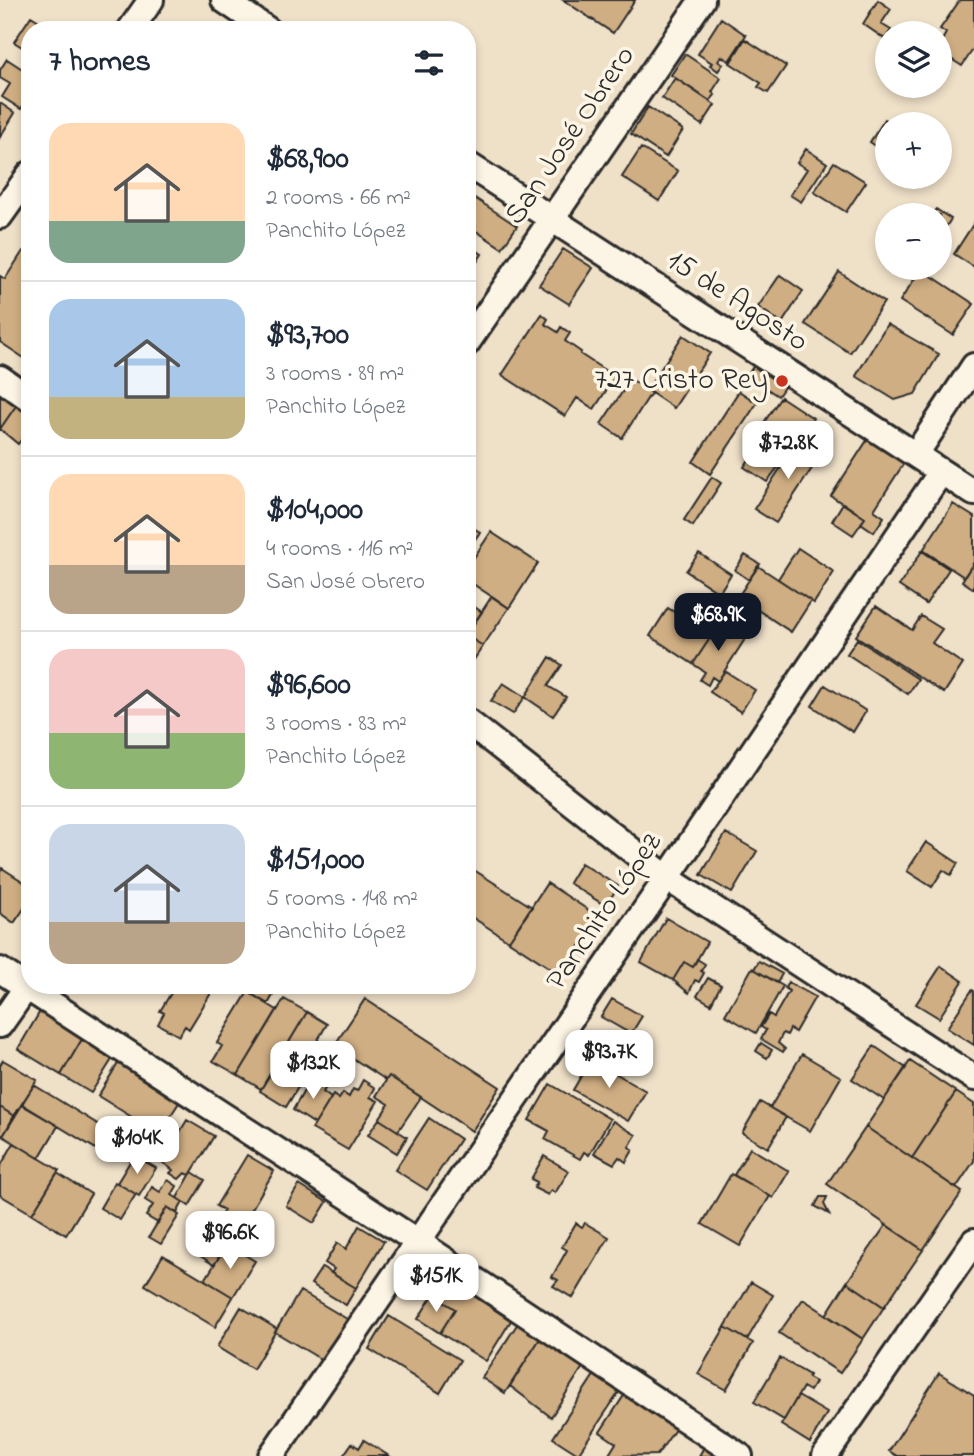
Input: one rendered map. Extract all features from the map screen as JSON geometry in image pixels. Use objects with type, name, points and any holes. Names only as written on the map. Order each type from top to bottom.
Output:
[{"type":"street","points":[[136,21],[151,0]]},
{"type":"street","points":[[224,0],[255,21]]},
{"type":"street","name":"San José Obrero","points":[[476,330],[702,0]]},
{"type":"street","name":"15 de Agosto","points":[[476,170],[974,493]]},
{"type":"street","points":[[0,216],[21,187]]},
{"type":"street","points":[[916,454],[974,366]]},
{"type":"street","points":[[0,378],[21,393]]},
{"type":"street","name":"Panchito López","points":[[271,1456],[941,472]]},
{"type":"street","points":[[476,729],[667,877],[974,1078]]},
{"type":"street","points":[[0,970],[21,980]]},
{"type":"street","points":[[0,1025],[21,994]]},
{"type":"street","points":[[43,994],[740,1456]]},
{"type":"street","points":[[825,1456],[974,1241]]},
{"type":"building","points":[[563,0],[635,0],[613,33]]},
{"type":"building","points":[[878,0],[891,9],[883,21],[875,21],[875,32],[863,24]]},
{"type":"building","points":[[960,0],[974,0],[974,48],[962,66],[952,60],[952,21],[946,21]]},
{"type":"building","points":[[721,18],[746,35],[729,61],[721,56],[718,61],[723,64],[718,71],[710,65],[712,63],[698,54]]},
{"type":"building","points":[[21,31],[21,46],[14,42]]},
{"type":"building","points":[[745,39],[786,66],[768,93],[758,87],[761,83],[730,63]]},
{"type":"building","points":[[685,54],[721,78],[710,101],[671,75]]},
{"type":"building","points":[[7,59],[21,68],[21,109],[2,97],[10,84],[0,78],[0,70]]},
{"type":"building","points":[[675,78],[715,105],[702,125],[662,98]]},
{"type":"building","points":[[0,103],[15,113],[0,137]]},
{"type":"building","points":[[648,107],[683,130],[666,157],[631,134]]},
{"type":"building","points":[[641,148],[678,171],[659,201],[622,177]]},
{"type":"building","points":[[806,149],[827,163],[801,202],[790,195],[807,169],[797,163]]},
{"type":"building","points":[[834,162],[866,182],[846,212],[814,192]]},
{"type":"building","points":[[476,199],[517,226],[502,248],[476,231]]},
{"type":"building","points":[[974,223],[974,267],[954,254]]},
{"type":"building","points":[[563,249],[593,268],[569,304],[539,285]]},
{"type":"building","points":[[476,250],[482,254],[476,263]]},
{"type":"building","points":[[21,254],[21,356],[0,342],[0,276],[5,279]]},
{"type":"building","points":[[839,272],[884,302],[850,353],[805,324]]},
{"type":"building","points":[[780,275],[803,291],[782,323],[758,307]]},
{"type":"building","points":[[914,280],[938,280],[974,304],[953,335],[900,301]]},
{"type":"building","points":[[542,314],[548,319],[545,324],[558,332],[561,327],[570,333],[565,341],[615,377],[594,409],[577,398],[565,416],[502,375]]},
{"type":"building","points":[[887,324],[939,354],[915,394],[895,400],[856,376]]},
{"type":"building","points":[[683,335],[710,353],[674,408],[647,390]]},
{"type":"building","points":[[756,362],[787,383],[778,396],[747,376]]},
{"type":"building","points":[[631,379],[651,393],[622,438],[601,424]]},
{"type":"building","points":[[0,383],[21,398],[0,429]]},
{"type":"building","points":[[739,391],[757,403],[710,474],[693,462]]},
{"type":"building","points":[[781,397],[813,418],[790,454],[757,433]]},
{"type":"building","points":[[21,398],[21,440],[18,444],[0,429]]},
{"type":"building","points":[[799,439],[822,453],[776,523],[754,509]]},
{"type":"building","points":[[868,439],[904,463],[874,510],[884,517],[874,532],[861,523],[865,518],[831,496]]},
{"type":"building","points":[[757,448],[780,464],[767,482],[744,467]]},
{"type":"building","points":[[712,477],[721,483],[693,526],[684,520]]},
{"type":"building","points":[[843,503],[865,518],[853,535],[832,521]]},
{"type":"building","points":[[953,504],[974,517],[974,562],[964,577],[923,550]]},
{"type":"building","points":[[491,532],[538,563],[509,608],[476,586],[476,554]]},
{"type":"building","points":[[798,548],[834,572],[814,603],[778,579]]},
{"type":"building","points":[[922,551],[949,569],[926,604],[899,586]]},
{"type":"building","points":[[699,553],[731,574],[719,593],[686,571]]},
{"type":"building","points":[[745,555],[760,564],[749,580],[735,570]]},
{"type":"building","points":[[974,562],[974,589],[962,581]]},
{"type":"building","points":[[758,566],[811,601],[791,632],[738,597]]},
{"type":"building","points":[[492,596],[509,608],[483,646],[476,642],[476,620]]},
{"type":"building","points":[[876,606],[912,630],[921,616],[942,629],[932,643],[963,664],[944,693],[856,636]]},
{"type":"building","points":[[476,608],[482,612],[476,621]]},
{"type":"building","points":[[668,608],[701,629],[710,615],[720,623],[693,664],[650,636]]},
{"type":"building","points":[[720,623],[745,639],[718,681],[712,677],[708,685],[700,680],[705,672],[693,664]]},
{"type":"building","points":[[857,639],[918,679],[908,694],[847,654]]},
{"type":"building","points":[[476,642],[483,646],[476,656]]},
{"type":"building","points":[[550,657],[562,665],[548,686],[566,697],[553,716],[525,697]]},
{"type":"building","points":[[725,671],[755,690],[741,712],[710,692]]},
{"type":"building","points":[[503,683],[525,697],[513,714],[491,701]]},
{"type":"building","points":[[825,685],[866,711],[853,732],[812,706]]},
{"type":"building","points":[[726,833],[757,851],[732,893],[701,875]]},
{"type":"building","points":[[926,842],[958,863],[951,875],[943,870],[932,887],[907,871]]},
{"type":"building","points":[[581,863],[618,886],[606,906],[569,883]]},
{"type":"building","points":[[2,868],[21,880],[21,913],[14,923],[0,913]]},
{"type":"building","points":[[476,871],[532,907],[509,941],[476,920]]},
{"type":"building","points":[[547,883],[599,917],[561,975],[509,941]]},
{"type":"building","points":[[666,918],[707,942],[693,967],[684,962],[673,980],[641,962]]},
{"type":"building","points":[[697,959],[705,964],[701,971],[704,973],[699,982],[695,980],[689,993],[673,980],[684,962],[693,967]]},
{"type":"building","points":[[759,961],[782,974],[777,983],[754,969]]},
{"type":"building","points":[[941,966],[963,981],[939,1018],[916,1004]]},
{"type":"building","points":[[752,968],[783,986],[756,1033],[725,1015]]},
{"type":"building","points":[[708,978],[721,985],[711,1004],[697,996]]},
{"type":"building","points":[[788,982],[815,997],[795,1032],[790,1029],[787,1035],[783,1033],[778,1043],[785,1049],[783,1052],[761,1039],[766,1030],[761,1027],[769,1014],[774,1017],[789,991],[785,988]]},
{"type":"building","points":[[972,990],[974,991],[974,1045],[947,1028]]},
{"type":"building","points":[[170,994],[210,994],[189,1029],[185,1026],[179,1036],[158,1024],[164,1013],[160,1011]]},
{"type":"building","points":[[247,994],[277,1010],[238,1075],[213,1061],[222,1046],[217,1043]]},
{"type":"building","points":[[252,994],[274,994],[268,1004]]},
{"type":"building","points":[[284,999],[307,1012],[261,1089],[238,1075]]},
{"type":"building","points":[[365,999],[500,1087],[472,1131],[389,1076],[386,1080],[334,1046]]},
{"type":"building","points":[[612,999],[642,1016],[631,1034],[601,1017]]},
{"type":"building","points":[[42,1008],[85,1034],[61,1075],[18,1049]]},
{"type":"building","points":[[307,1012],[327,1024],[311,1052],[317,1056],[286,1107],[260,1091]]},
{"type":"building","points":[[85,1034],[116,1053],[91,1093],[61,1075]]},
{"type":"building","points":[[761,1043],[772,1050],[767,1058],[756,1051]]},
{"type":"building","points":[[874,1046],[906,1068],[884,1100],[852,1079]]},
{"type":"building","points":[[802,1054],[841,1077],[810,1131],[770,1108]]},
{"type":"building","points":[[591,1059],[646,1091],[628,1121],[573,1090]]},
{"type":"building","points":[[3,1060],[37,1080],[14,1116],[0,1107],[0,1065]]},
{"type":"building","points":[[910,1061],[956,1092],[912,1158],[866,1127]]},
{"type":"building","points":[[119,1062],[180,1101],[159,1134],[98,1096]]},
{"type":"building","points":[[389,1076],[421,1097],[398,1131],[379,1119],[389,1104],[376,1096]]},
{"type":"building","points":[[312,1077],[327,1086],[323,1092],[331,1098],[315,1124],[293,1110]]},
{"type":"building","points":[[363,1080],[375,1088],[370,1097],[378,1101],[348,1150],[312,1129],[333,1095],[339,1099],[343,1093],[349,1097],[353,1089],[357,1091]]},
{"type":"building","points":[[550,1084],[610,1119],[589,1155],[584,1152],[580,1159],[545,1139],[549,1131],[529,1120]]},
{"type":"building","points":[[34,1085],[117,1136],[106,1155],[22,1104]]},
{"type":"building","points":[[956,1092],[974,1104],[974,1161],[956,1188],[912,1158]]},
{"type":"building","points":[[760,1102],[786,1117],[768,1148],[742,1133]]},
{"type":"building","points":[[22,1105],[58,1126],[39,1158],[3,1136]]},
{"type":"building","points":[[0,1107],[14,1116],[3,1136],[0,1134]]},
{"type":"building","points":[[429,1118],[460,1139],[427,1190],[395,1170]]},
{"type":"building","points":[[379,1119],[407,1137],[397,1153],[368,1135]]},
{"type":"building","points":[[187,1120],[214,1136],[190,1175],[185,1173],[179,1179],[170,1173],[173,1170],[162,1162]]},
{"type":"building","points":[[613,1121],[636,1135],[629,1147],[633,1150],[626,1162],[619,1157],[614,1164],[594,1153]]},
{"type":"building","points":[[866,1127],[962,1192],[923,1250],[827,1184]]},
{"type":"building","points":[[14,1143],[59,1170],[32,1214],[0,1195],[0,1167]]},
{"type":"building","points":[[750,1148],[789,1171],[773,1198],[734,1175]]},
{"type":"building","points":[[134,1155],[156,1168],[139,1196],[117,1183]]},
{"type":"building","points":[[247,1155],[274,1171],[247,1217],[251,1219],[247,1227],[241,1223],[238,1226],[221,1216],[224,1210],[216,1206]]},
{"type":"building","points":[[544,1156],[569,1171],[555,1193],[551,1190],[548,1195],[534,1188],[537,1182],[531,1179]]},
{"type":"building","points":[[192,1172],[205,1180],[189,1206],[177,1198]]},
{"type":"building","points":[[57,1173],[91,1194],[66,1235],[32,1214]]},
{"type":"building","points":[[731,1174],[770,1196],[740,1246],[702,1224]]},
{"type":"building","points":[[168,1180],[177,1186],[172,1195],[183,1202],[177,1213],[167,1207],[158,1223],[146,1216],[153,1205],[145,1200],[152,1187],[160,1192]]},
{"type":"building","points":[[115,1182],[136,1194],[120,1220],[100,1208]]},
{"type":"building","points":[[299,1185],[327,1202],[314,1223],[286,1206]]},
{"type":"building","points":[[820,1197],[827,1197],[824,1204],[829,1214],[815,1206]]},
{"type":"building","points":[[167,1207],[179,1215],[161,1244],[149,1237]]},
{"type":"building","points":[[576,1223],[582,1227],[585,1223],[609,1237],[573,1298],[553,1286],[558,1280],[552,1277],[567,1250],[562,1247]]},
{"type":"building","points":[[886,1225],[923,1250],[884,1307],[847,1282]]},
{"type":"building","points":[[359,1226],[384,1241],[356,1288],[331,1273],[334,1269],[325,1263],[337,1243],[346,1249]]},
{"type":"building","points":[[208,1233],[227,1244],[214,1265],[196,1253]]},
{"type":"building","points":[[227,1244],[255,1261],[233,1297],[205,1280]]},
{"type":"building","points":[[163,1255],[233,1297],[215,1327],[145,1285]]},
{"type":"building","points":[[322,1267],[356,1288],[346,1305],[311,1284]]},
{"type":"building","points":[[447,1272],[515,1314],[486,1361],[440,1333],[455,1309],[433,1295]]},
{"type":"building","points":[[751,1282],[773,1295],[747,1340],[725,1327]]},
{"type":"building","points":[[847,1282],[884,1307],[863,1339],[826,1315]]},
{"type":"building","points":[[300,1291],[347,1319],[322,1360],[275,1332]]},
{"type":"building","points":[[433,1295],[455,1309],[440,1333],[418,1319]]},
{"type":"building","points":[[803,1299],[863,1339],[840,1373],[779,1333]]},
{"type":"building","points":[[241,1307],[277,1329],[253,1369],[217,1347]]},
{"type":"building","points":[[389,1316],[460,1360],[440,1393],[369,1349]]},
{"type":"building","points":[[520,1320],[543,1334],[505,1393],[482,1378]]},
{"type":"building","points":[[725,1327],[753,1343],[726,1390],[698,1374]]},
{"type":"building","points":[[543,1334],[588,1359],[551,1417],[510,1386]]},
{"type":"building","points":[[780,1358],[809,1375],[808,1378],[815,1382],[810,1391],[803,1387],[784,1420],[754,1402]]},
{"type":"building","points":[[600,1366],[625,1383],[578,1454],[553,1438]]},
{"type":"building","points":[[939,1373],[974,1395],[974,1456],[897,1456],[889,1451]]},
{"type":"building","points":[[625,1394],[676,1428],[657,1455],[608,1456],[616,1443],[600,1432]]},
{"type":"building","points":[[798,1396],[827,1413],[810,1443],[781,1425]]},
{"type":"building","points":[[364,1440],[389,1456],[343,1456],[352,1443],[359,1448]]},
{"type":"building","points":[[704,1447],[719,1456],[699,1456]]},
{"type":"place","name":"727 Cristo Rey","points":[[782,381]]}]
